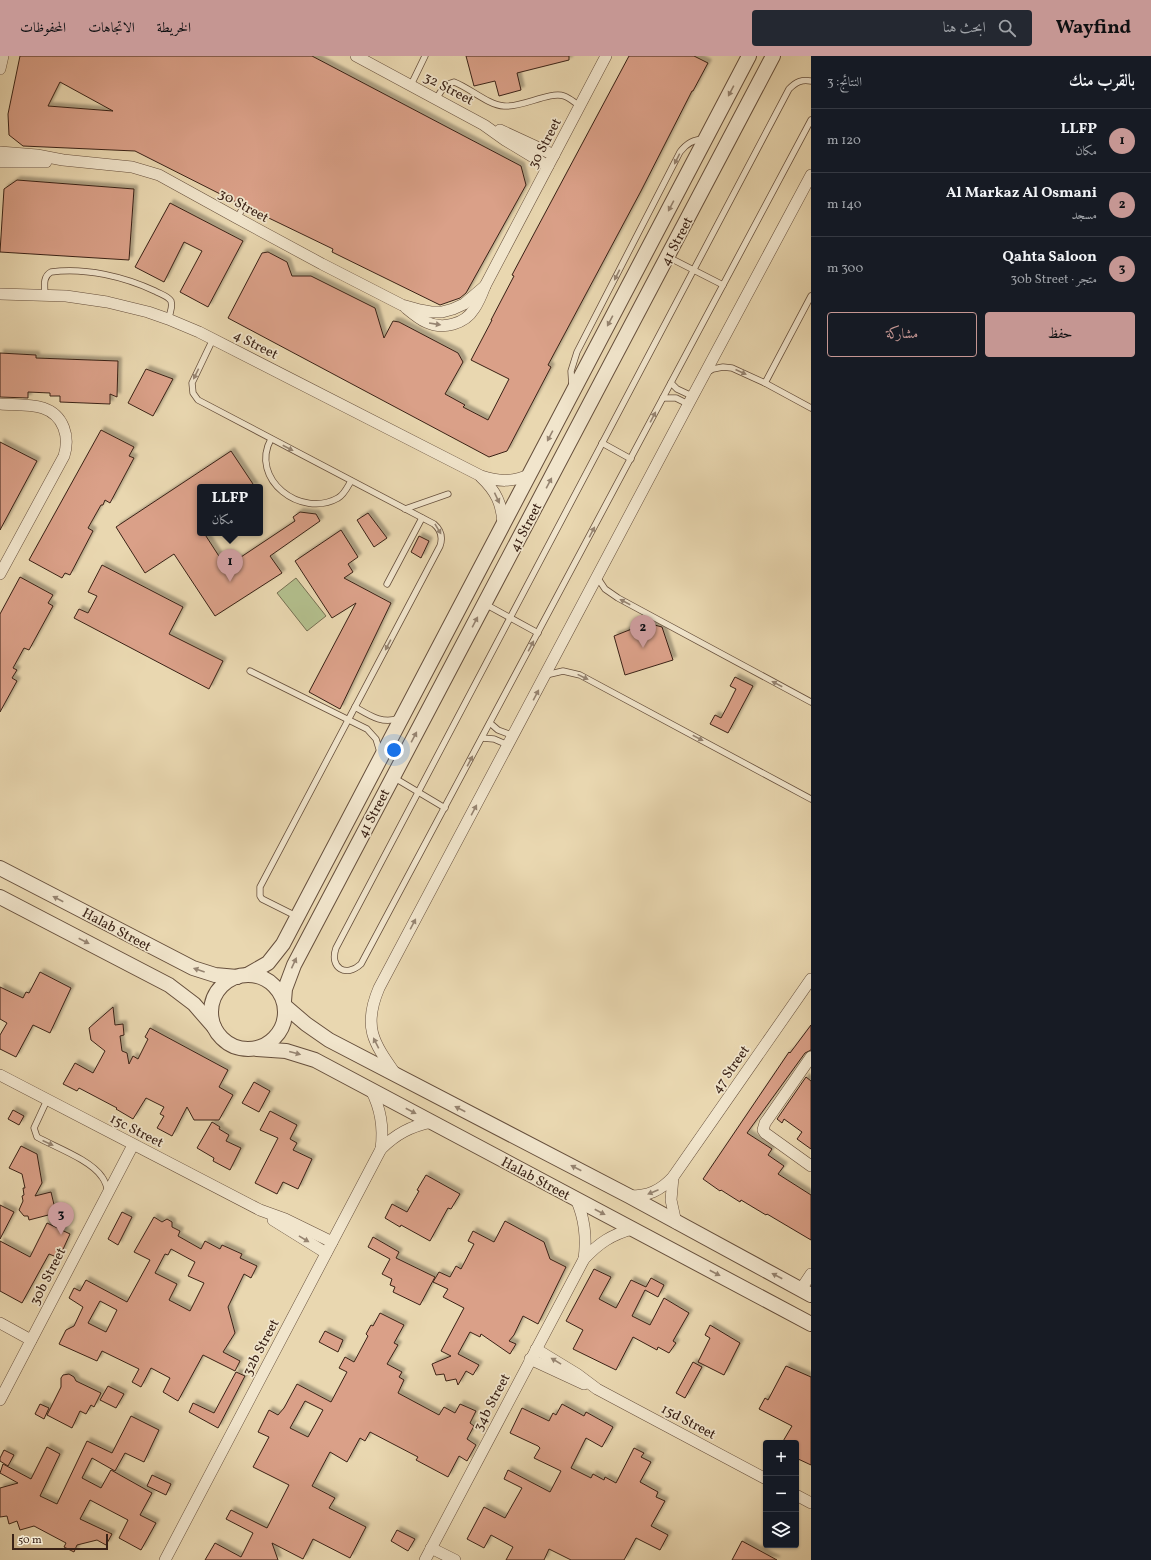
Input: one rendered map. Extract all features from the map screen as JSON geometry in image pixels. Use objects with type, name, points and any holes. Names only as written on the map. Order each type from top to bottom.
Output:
[{"type":"street","points":[[0,70],[3,56]]},
{"type":"street","name":"32 Street","points":[[356,56],[484,124],[554,155]]},
{"type":"street","name":"30 Street","points":[[0,152],[132,167],[146,170],[172,181],[402,305],[418,318],[427,323],[447,325],[466,318],[474,310],[485,286],[606,56]]},
{"type":"street","name":"41 Street","points":[[242,976],[268,963],[276,954],[298,917],[749,56]]},
{"type":"street","name":"41 Street","points":[[285,1003],[286,989],[294,965],[773,56]]},
{"type":"street","name":"32 Street","points":[[484,124],[505,140],[548,166]]},
{"type":"street","name":"30 Street","points":[[0,162],[36,163],[63,160]]},
{"type":"street","points":[[397,1076],[374,1038],[370,1021],[372,1004],[379,988],[546,675],[690,400],[811,175]]},
{"type":"street","name":"4 Street","points":[[0,294],[66,296],[107,302],[148,312],[168,319],[213,339],[481,476],[505,482],[518,480],[529,475]]},
{"type":"street","points":[[0,404],[35,406],[49,411],[61,421],[64,427],[67,442],[64,456],[0,574]]},
{"type":"street","name":"4 Street","points":[[481,476],[491,486],[498,498],[502,511],[503,524]]},
{"type":"street","name":"Halab Street","points":[[0,868],[193,968],[215,975],[242,976]]},
{"type":"street","name":"Halab Street","points":[[0,897],[169,985],[194,1004],[214,1027]]},
{"type":"street","points":[[242,976],[261,978],[274,985],[280,992],[285,1003],[286,1015],[284,1025],[273,1040],[266,1046],[257,1049],[236,1047],[227,1043],[219,1036],[214,1027],[212,1012],[215,997],[220,988],[228,981],[242,976]]},
{"type":"street","name":"47 Street","points":[[629,1196],[641,1196],[654,1193],[665,1186],[673,1177],[811,979]]},
{"type":"street","name":"Halab Street","points":[[285,1003],[306,1024],[329,1040],[629,1196],[676,1223],[806,1292]]},
{"type":"street","name":"Halab Street","points":[[257,1049],[286,1050],[315,1060],[811,1324]]},
{"type":"street","points":[[811,1057],[807,1072],[765,1123],[763,1130],[811,1166]]},
{"type":"street","name":"15c Street","points":[[0,1076],[260,1210],[284,1219],[332,1242]]},
{"type":"street","name":"32b Street","points":[[165,1560],[381,1149],[383,1136],[380,1112],[371,1090]]},
{"type":"street","name":"32b Street","points":[[381,1149],[409,1128],[432,1122]]},
{"type":"street","name":"30b Street","points":[[0,1400],[132,1145]]},
{"type":"street","name":"47 Street","points":[[673,1177],[671,1200],[672,1212],[676,1223]]},
{"type":"street","name":"34b Street","points":[[576,1199],[586,1228],[584,1259]]},
{"type":"street","name":"15c Street","points":[[260,1210],[281,1225],[326,1252]]},
{"type":"street","name":"34b Street","points":[[425,1560],[584,1259],[605,1239],[632,1229]]},
{"type":"street","points":[[806,1292],[811,1274]]},
{"type":"street","points":[[0,1323],[31,1340]]},
{"type":"street","name":"15d Street","points":[[536,1349],[577,1374],[598,1389],[763,1477]]},
{"type":"street","name":"15d Street","points":[[530,1359],[573,1380],[598,1389]]},
{"type":"street","points":[[799,1497],[811,1503]]},
{"type":"street","points":[[431,1548],[455,1560]]},
{"type":"lane","points":[[411,85],[425,56]]},
{"type":"lane","points":[[811,81],[802,80],[789,89],[336,948],[334,956],[335,963],[340,969],[348,971],[356,970],[361,964],[811,120]]},
{"type":"lane","points":[[436,99],[445,85],[454,82],[494,104],[503,106],[513,106],[558,95],[567,97],[580,106]]},
{"type":"lane","points":[[238,216],[243,206]]},
{"type":"lane","points":[[668,256],[723,285]]},
{"type":"lane","points":[[45,296],[45,280],[51,272],[74,271],[112,276],[148,288],[168,298],[172,306],[168,319]]},
{"type":"lane","points":[[765,383],[811,296]]},
{"type":"lane","points":[[213,339],[192,383],[193,393],[198,400],[434,524],[439,528],[442,540],[260,887],[259,891],[262,899],[298,917]]},
{"type":"lane","points":[[704,374],[713,369],[723,367],[732,368],[765,383],[811,408]]},
{"type":"lane","points":[[671,383],[690,400]]},
{"type":"lane","points":[[663,398],[690,400]]},
{"type":"lane","points":[[271,439],[265,453],[265,460],[270,476],[279,489],[292,498],[308,503],[324,503],[339,498],[351,481]]},
{"type":"lane","points":[[602,443],[631,459]]},
{"type":"lane","points":[[405,509],[448,494]]},
{"type":"lane","points":[[387,584],[422,518]]},
{"type":"lane","points":[[597,576],[606,589],[618,598],[811,702]]},
{"type":"lane","points":[[485,604],[538,633]]},
{"type":"lane","points":[[250,671],[348,720],[372,734],[379,746],[380,760]]},
{"type":"lane","points":[[546,675],[563,671],[580,675],[811,799]]},
{"type":"lane","points":[[355,707],[383,720],[397,719],[403,716]]},
{"type":"lane","points":[[490,723],[511,741]]},
{"type":"lane","points":[[482,738],[511,741]]},
{"type":"lane","points":[[392,777],[445,808]]},
{"type":"lane","points":[[47,1100],[34,1128],[37,1137],[97,1170],[102,1176],[108,1192]]},
{"type":"green space","points":[[296,578],[326,616],[307,631],[277,593]]},
{"type":"building","points":[[20,56],[312,56],[521,166],[526,185],[466,293],[460,298],[440,305],[332,252],[333,249],[248,208],[248,204],[246,202],[242,202],[240,204],[135,151],[23,146],[9,135],[8,114]],"holes":[[[60,82],[113,111],[48,106]]]},
{"type":"building","points":[[466,56],[569,56],[569,60],[517,73],[521,90],[499,96],[495,81],[474,86]]},
{"type":"building","points":[[629,56],[694,56],[708,63],[548,365],[551,367],[507,451],[489,457],[228,318],[262,253],[268,252],[287,262],[292,276],[311,276],[375,308],[384,338],[393,321],[399,322],[458,353],[463,362],[445,394],[465,405],[463,407],[488,420],[509,379],[471,360],[514,276],[512,275]]},
{"type":"building","points":[[17,180],[134,189],[129,260],[0,252],[4,189]]},
{"type":"building","points":[[170,203],[243,241],[208,307],[180,292],[202,251],[184,242],[164,282],[135,267]]},
{"type":"building","points":[[0,353],[36,355],[36,358],[118,361],[117,397],[110,394],[110,404],[60,402],[60,396],[50,396],[50,393],[28,392],[28,398],[0,397]]},
{"type":"building","points":[[146,369],[173,379],[153,416],[128,403]]},
{"type":"building","points":[[101,430],[134,447],[129,456],[134,458],[110,503],[105,500],[88,528],[93,531],[70,575],[65,573],[62,578],[29,560]]},
{"type":"building","points":[[0,442],[37,461],[0,530]]},
{"type":"building","points":[[231,451],[253,484],[197,484],[197,536],[206,536],[226,567],[295,521],[293,517],[300,512],[316,514],[320,521],[270,556],[282,573],[215,616],[174,554],[145,573],[116,527]]},
{"type":"building","points":[[368,513],[387,538],[374,547],[357,520]]},
{"type":"building","points":[[341,530],[358,557],[348,564],[353,572],[344,578],[391,603],[340,709],[309,692],[356,603],[332,618],[295,561]]},
{"type":"building","points":[[419,536],[429,541],[421,558],[411,552]]},
{"type":"building","points":[[102,565],[183,607],[169,634],[223,661],[209,689],[74,618],[79,609],[88,613],[97,596],[88,592]]},
{"type":"building","points":[[20,577],[53,595],[48,603],[53,606],[29,650],[24,648],[13,668],[17,670],[12,678],[17,681],[0,712],[0,614]]},
{"type":"building","points":[[647,623],[662,627],[673,660],[625,675],[614,636]]},
{"type":"building","points":[[735,677],[753,686],[728,733],[710,724],[715,715],[721,718],[728,705],[736,689],[730,686]]},
{"type":"building","points":[[40,972],[71,988],[50,1033],[33,1025],[16,1057],[0,1049],[0,1035],[7,1023],[0,1019],[0,987],[23,998],[26,992],[29,993]]},
{"type":"building","points":[[113,1007],[115,1025],[123,1024],[124,1035],[120,1036],[122,1051],[127,1053],[129,1064],[133,1056],[138,1059],[148,1039],[145,1037],[150,1028],[228,1070],[219,1087],[233,1095],[219,1120],[194,1120],[187,1107],[172,1136],[157,1128],[164,1116],[160,1114],[164,1107],[146,1098],[133,1119],[116,1109],[117,1108],[79,1088],[77,1091],[63,1084],[75,1063],[93,1073],[105,1051],[91,1040],[89,1028]]},
{"type":"building","points":[[811,1025],[811,1050],[805,1053],[747,1133],[772,1149],[768,1155],[784,1166],[778,1174],[811,1195],[811,1240],[741,1200],[740,1202],[721,1190],[720,1191],[703,1179],[789,1052],[790,1053]]},
{"type":"building","points":[[806,1077],[811,1081],[811,1149],[797,1139],[802,1132],[784,1119],[782,1123],[777,1119]]},
{"type":"building","points":[[254,1082],[270,1091],[259,1112],[242,1103]]},
{"type":"building","points":[[13,1110],[24,1116],[19,1125],[8,1119]]},
{"type":"building","points":[[270,1111],[297,1125],[290,1139],[297,1143],[293,1150],[312,1159],[298,1189],[283,1182],[277,1194],[255,1183],[278,1138],[260,1130]]},
{"type":"building","points":[[212,1122],[220,1127],[219,1129],[229,1135],[226,1141],[241,1148],[230,1170],[213,1161],[214,1158],[197,1148]]},
{"type":"building","points":[[21,1146],[37,1154],[42,1183],[35,1196],[51,1192],[56,1213],[29,1220],[28,1216],[24,1216],[19,1210],[23,1201],[23,1188],[25,1188],[22,1174],[9,1168]]},
{"type":"building","points":[[426,1175],[460,1194],[451,1209],[448,1208],[430,1241],[385,1218],[392,1204],[407,1212]]},
{"type":"building","points":[[0,1205],[14,1212],[0,1239]]},
{"type":"building","points":[[122,1212],[132,1217],[118,1245],[108,1239]]},
{"type":"building","points":[[154,1217],[162,1222],[167,1219],[172,1222],[172,1227],[180,1231],[178,1236],[201,1249],[205,1241],[220,1249],[222,1245],[242,1254],[240,1258],[257,1266],[251,1278],[244,1274],[228,1307],[235,1333],[223,1352],[240,1361],[235,1371],[203,1355],[178,1401],[163,1392],[170,1378],[151,1368],[141,1387],[132,1382],[139,1369],[102,1351],[97,1361],[59,1344],[66,1330],[74,1326],[83,1307],[69,1298],[74,1288],[80,1291],[86,1280],[127,1302],[150,1260],[134,1252]],"holes":[[[171,1249],[195,1262],[188,1276],[204,1283],[190,1311],[169,1300],[177,1284],[155,1273],[165,1254],[168,1255]],[[100,1301],[117,1310],[106,1332],[88,1323]]]},
{"type":"building","points":[[505,1221],[544,1242],[550,1259],[566,1267],[538,1324],[523,1316],[514,1335],[509,1341],[516,1344],[510,1354],[481,1334],[480,1337],[470,1332],[458,1354],[479,1365],[473,1375],[466,1371],[458,1385],[456,1379],[446,1381],[444,1374],[436,1375],[432,1364],[451,1356],[441,1351],[464,1308],[443,1297],[448,1289],[433,1282],[439,1272],[450,1277],[456,1266],[461,1269],[474,1244],[468,1241],[473,1231],[494,1242]]},
{"type":"building","points":[[47,1223],[70,1234],[59,1258],[49,1254],[22,1303],[0,1291],[0,1241],[30,1257]]},
{"type":"building","points":[[373,1237],[399,1252],[396,1258],[435,1277],[420,1305],[393,1292],[395,1287],[390,1285],[392,1279],[382,1274],[390,1259],[368,1247]]},
{"type":"building","points":[[594,1269],[611,1277],[599,1299],[616,1308],[631,1280],[646,1287],[651,1278],[664,1285],[658,1297],[645,1290],[632,1316],[650,1325],[664,1298],[689,1313],[673,1341],[676,1343],[669,1353],[658,1347],[657,1350],[633,1337],[616,1370],[573,1349],[583,1330],[566,1321]]},
{"type":"building","points":[[380,1313],[404,1325],[394,1343],[398,1345],[387,1364],[402,1372],[399,1377],[404,1380],[398,1393],[439,1415],[444,1407],[455,1413],[460,1404],[476,1411],[470,1423],[474,1426],[467,1439],[476,1445],[467,1461],[459,1456],[448,1477],[416,1460],[418,1457],[370,1432],[365,1441],[360,1438],[347,1462],[330,1452],[312,1486],[335,1498],[329,1508],[366,1527],[350,1558],[313,1539],[303,1559],[272,1543],[278,1560],[205,1560],[215,1543],[241,1557],[253,1533],[226,1519],[231,1510],[267,1528],[289,1485],[253,1467],[269,1437],[258,1432],[269,1410],[278,1415],[284,1408],[297,1384],[331,1402],[347,1372],[339,1368],[345,1357],[354,1362],[368,1336],[366,1334],[371,1325],[373,1326]],"holes":[[[305,1401],[323,1410],[308,1437],[290,1428]]]},
{"type":"building","points":[[710,1325],[740,1343],[724,1375],[698,1362],[710,1338],[705,1335]]},
{"type":"building","points":[[325,1331],[343,1340],[338,1352],[319,1342]]},
{"type":"building","points":[[693,1362],[702,1367],[685,1398],[676,1393]]},
{"type":"building","points":[[786,1366],[811,1377],[811,1465],[799,1459],[799,1440],[784,1440],[792,1426],[759,1409],[765,1398],[768,1400]]},
{"type":"building","points":[[236,1372],[245,1376],[218,1428],[189,1412],[193,1403],[214,1413]]},
{"type":"building","points":[[69,1374],[74,1377],[76,1381],[101,1393],[94,1407],[91,1405],[86,1414],[80,1411],[72,1428],[47,1415],[61,1387],[61,1378],[63,1375]]},
{"type":"building","points":[[108,1386],[124,1394],[116,1408],[100,1400]]},
{"type":"building","points":[[40,1404],[49,1408],[44,1419],[35,1414]]},
{"type":"building","points":[[562,1404],[584,1416],[586,1412],[613,1427],[602,1447],[586,1438],[571,1468],[591,1478],[593,1474],[604,1480],[605,1477],[616,1483],[634,1448],[644,1453],[641,1457],[651,1462],[640,1482],[658,1492],[656,1497],[665,1501],[651,1526],[668,1535],[660,1550],[636,1538],[624,1560],[571,1560],[549,1549],[544,1560],[506,1560],[513,1547],[491,1535],[484,1548],[467,1539],[484,1507],[505,1518],[522,1488],[504,1479],[508,1470],[550,1492],[561,1471],[534,1458],[540,1448],[538,1446],[510,1433],[522,1408],[549,1421],[553,1413],[556,1415]]},
{"type":"building","points":[[131,1416],[159,1430],[144,1462],[125,1453],[115,1471],[92,1458],[82,1478],[101,1488],[111,1470],[152,1493],[140,1515],[156,1523],[141,1550],[119,1538],[128,1520],[90,1500],[80,1519],[112,1534],[106,1545],[97,1540],[77,1545],[74,1552],[64,1547],[66,1543],[34,1526],[20,1530],[17,1521],[9,1524],[7,1516],[0,1517],[0,1488],[18,1483],[0,1473],[3,1464],[31,1479],[47,1447],[60,1454],[40,1496],[57,1504],[87,1441],[112,1453]]},
{"type":"building","points":[[4,1450],[14,1455],[8,1466],[0,1461]]},
{"type":"building","points":[[152,1475],[171,1484],[166,1495],[147,1486]]},
{"type":"building","points":[[397,1530],[415,1539],[408,1551],[391,1541]]},
{"type":"building","points":[[742,1541],[777,1560],[732,1560]]},
{"type":"place","name":"LLFP","points":[[230,582]]},
{"type":"place","name":"Al Markaz Al Osmani","points":[[643,648]]},
{"type":"place","name":"Qahta Saloon","points":[[61,1235]]}]
